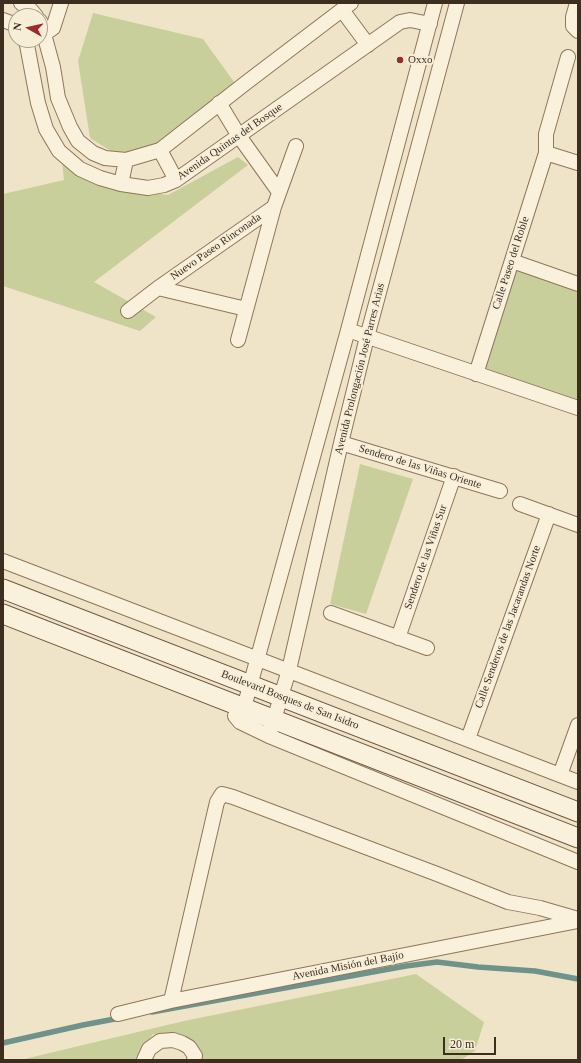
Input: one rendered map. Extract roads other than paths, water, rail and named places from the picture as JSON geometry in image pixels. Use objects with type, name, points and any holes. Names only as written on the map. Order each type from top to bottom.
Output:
[{"type":"main road","name":"Boulevard Bosques de San Isidro","points":[[3,589],[578,812]]},
{"type":"main road","points":[[3,614],[218,697],[242,715],[272,728],[578,838]]},
{"type":"street","points":[[48,30],[53,28],[61,3]]},
{"type":"street","name":"Avenida Prolongación José Parres Arias","points":[[242,715],[348,330],[435,3]]},
{"type":"street","name":"Avenida Prolongación José Parres Arias","points":[[272,728],[289,670],[366,337],[457,3]]},
{"type":"street","points":[[578,3],[573,17],[573,26],[578,30]]},
{"type":"street","points":[[42,48],[52,67],[58,98],[70,127],[78,141],[93,153],[105,158],[126,160],[160,150],[346,6],[368,45]]},
{"type":"street","name":"Avenida Quintas del Bosque","points":[[36,48],[38,103],[46,129],[59,151],[80,169],[100,178],[121,184],[148,188],[164,185],[176,180],[400,22],[410,20],[430,24]]},
{"type":"street","name":"Calle Paseo del Roble","points":[[476,374],[546,153],[546,134],[568,57]]},
{"type":"street","points":[[38,103],[58,98]]},
{"type":"street","points":[[219,103],[239,136],[279,192]]},
{"type":"street","name":"Nuevo Paseo Rinconada","points":[[238,340],[274,207],[296,146]]},
{"type":"street","points":[[160,150],[176,180]]},
{"type":"street","points":[[546,153],[578,163]]},
{"type":"street","points":[[121,184],[126,160]]},
{"type":"street","name":"Nuevo Paseo Rinconada","points":[[128,311],[158,288],[274,207]]},
{"type":"street","points":[[512,261],[578,284]]},
{"type":"street","name":"Nuevo Paseo Rinconada","points":[[158,288],[246,309]]},
{"type":"street","points":[[348,330],[578,408]]},
{"type":"street","name":"Sendero de las Viñas Oriente","points":[[341,443],[500,490]]},
{"type":"street","name":"Sendero de las Viñas Sur","points":[[398,638],[454,476]]},
{"type":"street","points":[[520,504],[578,525]]},
{"type":"street","name":"Calle Senderos de las Jacarandas Norte","points":[[468,740],[549,514]]},
{"type":"street","points":[[3,561],[578,782]]},
{"type":"street","points":[[331,612],[427,648]]},
{"type":"street","points":[[560,775],[578,725]]},
{"type":"street","points":[[272,728],[578,862]]},
{"type":"street","points":[[171,1001],[217,802],[222,794],[343,838],[508,902],[540,908],[578,920]]},
{"type":"street","name":"Avenida Misión del Bajío","points":[[118,1014],[171,1001],[578,920]]},
{"type":"street","points":[[144,1060],[149,1049],[160,1041],[173,1040],[189,1047],[195,1056],[194,1060]]},
{"type":"waterway","points":[[152,1012],[406,966],[437,962],[478,967],[535,971],[578,979]]},
{"type":"waterway","points":[[3,1043],[120,1018]]},
{"type":"place","name":"Oxxo","points":[[400,60]]}]
